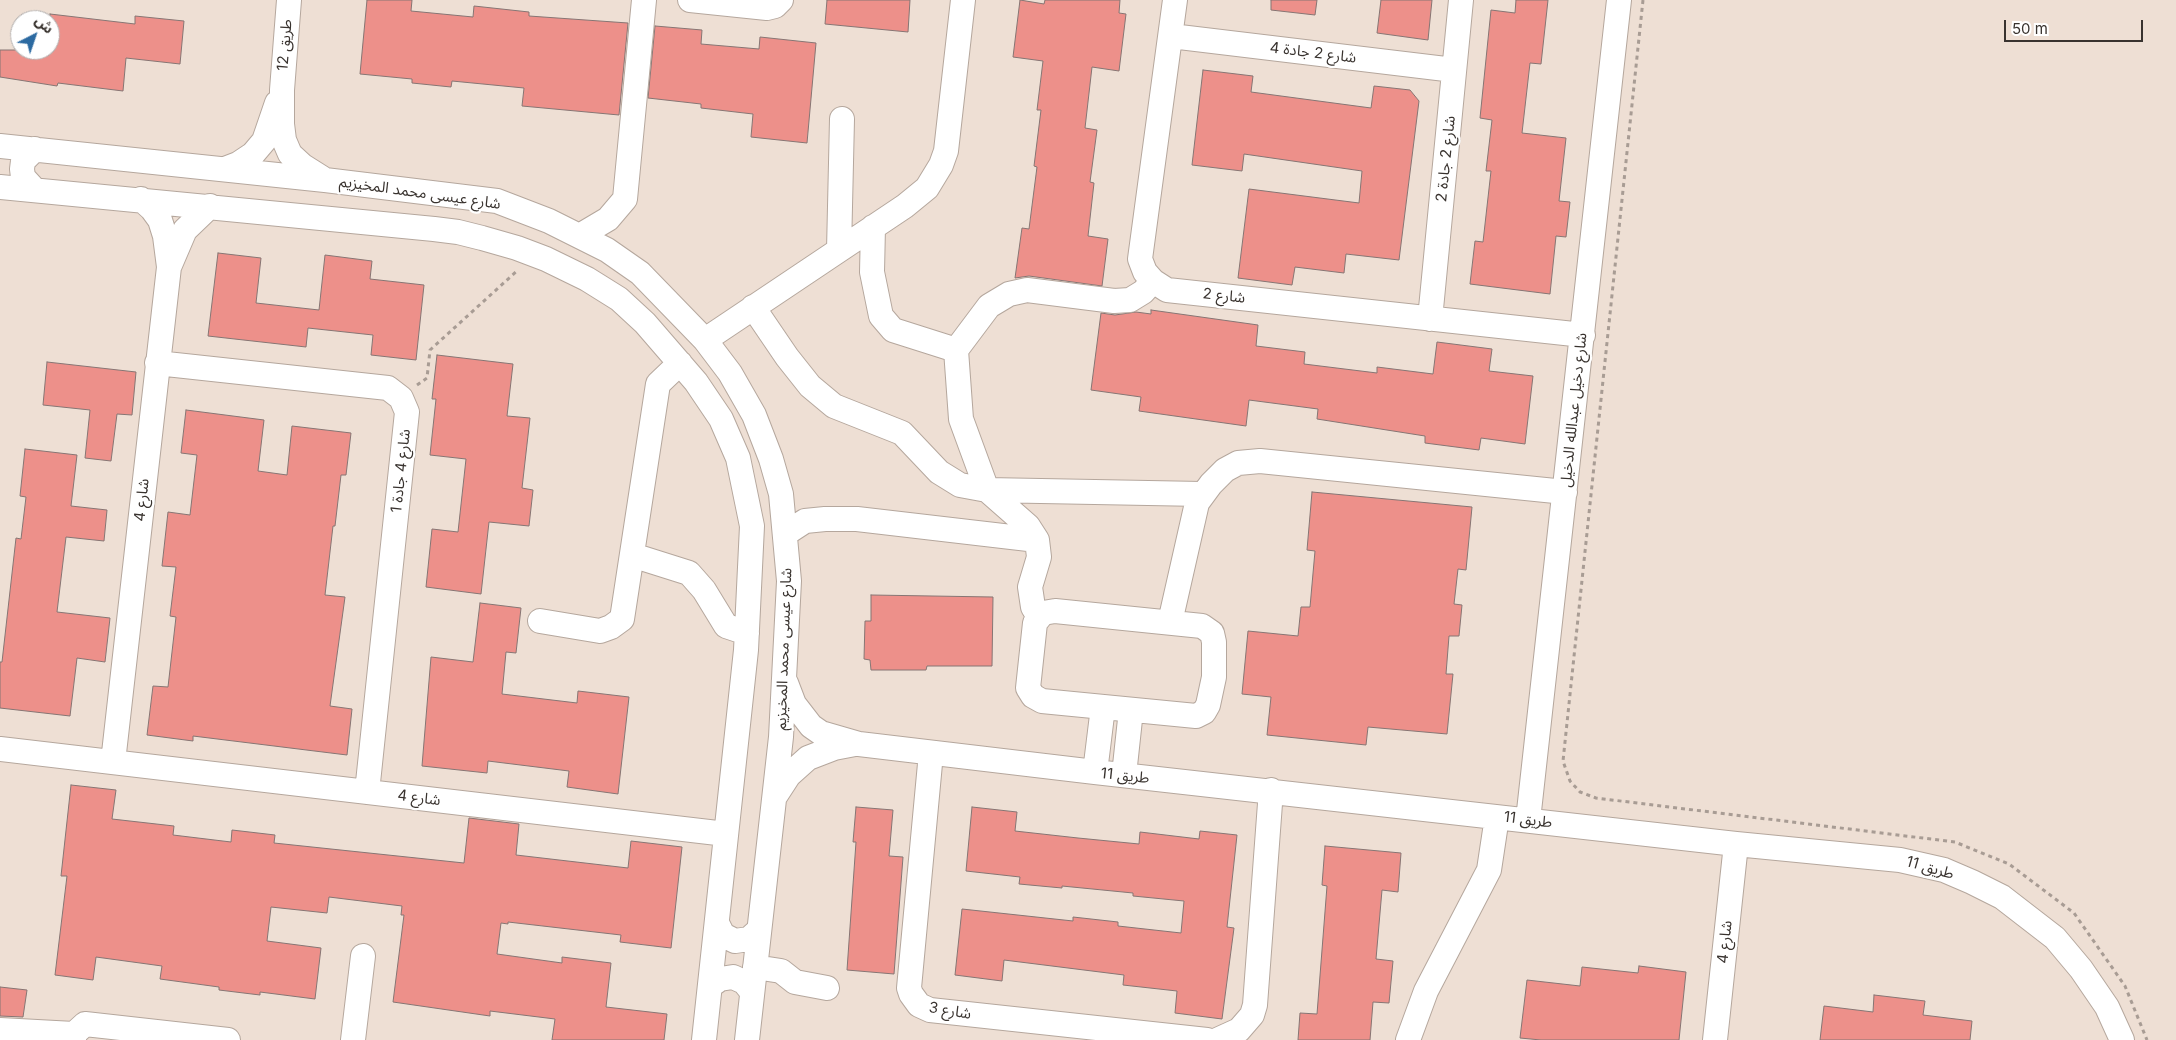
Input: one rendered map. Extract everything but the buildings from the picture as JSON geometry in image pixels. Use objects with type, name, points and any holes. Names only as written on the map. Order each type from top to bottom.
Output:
[{"type":"street","name":"طريق 12","points":[[289,0],[282,90],[284,140],[290,154],[303,166],[324,180]]},
{"type":"street","points":[[581,235],[608,219],[626,199],[644,0]]},
{"type":"street","points":[[690,0],[768,8],[775,6],[781,0]]},
{"type":"street","points":[[705,340],[873,228],[927,188],[941,165],[948,138],[963,0]]},
{"type":"street","points":[[1039,616],[1032,607],[1030,587],[1039,557],[1037,540],[1028,526],[987,490],[961,419],[956,350],[989,306],[1008,294],[1027,290],[1114,301],[1130,300],[1143,292],[1153,281],[1145,272],[1140,259],[1175,0]]},
{"type":"street","name":"شارع 2 جادة 2","points":[[1430,319],[1461,0]]},
{"type":"street","name":"شارع دخيل عبدالله الدخيل","points":[[1528,820],[1620,0]]},
{"type":"street","name":"شارع 2 جادة 4","points":[[1171,36],[1454,70]]},
{"type":"street","name":"طريق 12","points":[[225,169],[238,164],[252,154],[264,141],[282,90]]},
{"type":"street","points":[[839,250],[842,119]]},
{"type":"street","name":"شارع عيسى محمد المخيزيم","points":[[0,146],[225,169],[497,201],[549,220],[607,250],[640,273],[705,340],[730,373],[754,415],[781,494],[789,581],[781,738],[746,1040]]},
{"type":"street","points":[[34,189],[23,177],[22,169],[23,161],[35,149]]},
{"type":"street","points":[[0,187],[141,199],[434,229],[482,238],[534,255],[587,279],[619,299],[645,323],[696,382],[721,419],[738,458],[752,526],[747,633],[704,1040]]},
{"type":"street","points":[[432,192],[439,196],[446,210],[440,225],[434,229]]},
{"type":"street","name":"شارع 4","points":[[113,762],[169,267],[165,236],[160,220],[141,199]]},
{"type":"street","points":[[482,238],[478,223],[479,216],[489,204],[497,201]]},
{"type":"street","name":"شارع 4","points":[[169,267],[185,230],[210,206]]},
{"type":"street","points":[[873,228],[872,272],[881,316],[894,330],[956,350]]},
{"type":"street","name":"شارع 2","points":[[1153,281],[1167,290],[1582,335]]},
{"type":"street","points":[[753,307],[786,357],[810,386],[834,406],[902,433],[939,472],[960,485],[987,490],[1202,494]]},
{"type":"street","points":[[157,363],[388,388],[401,398]]},
{"type":"street","points":[[540,621],[600,631],[611,627],[622,619],[658,384],[680,363]]},
{"type":"street","name":"شارع 4 جادة 1","points":[[368,792],[407,412],[401,398]]},
{"type":"street","points":[[1170,622],[1193,518],[1202,494],[1225,470],[1238,463],[1260,461],[1565,492]]},
{"type":"street","points":[[785,534],[805,521],[849,519],[1037,540]]},
{"type":"street","points":[[632,555],[689,573],[704,590],[726,626],[747,633]]},
{"type":"street","points":[[1054,612],[1170,622],[1202,626],[1212,633],[1214,642],[1214,677],[1208,704],[1204,712],[1196,716],[1042,701],[1033,696],[1028,688],[1035,623],[1043,613],[1054,612]]},
{"type":"street","name":"طريق 11","points":[[785,680],[794,704],[811,726],[821,732],[859,744],[1124,776],[1271,790],[1736,844],[1900,860],[1944,870],[2002,897],[2056,938],[2081,969],[2107,1007],[2122,1040]]},
{"type":"street","points":[[1095,772],[1103,707]]},
{"type":"street","points":[[1124,776],[1131,710]]},
{"type":"street","name":"طريق 11","points":[[774,799],[789,775],[808,758],[834,748],[859,744]]},
{"type":"street","name":"شارع 4","points":[[0,749],[726,834]]},
{"type":"street","name":"شارع 3","points":[[931,753],[909,988],[914,1000],[930,1010],[1206,1040]]},
{"type":"street","points":[[1217,1040],[1239,1030],[1252,1015],[1255,1005],[1271,790]]},
{"type":"street","points":[[1408,1040],[1426,991],[1489,870],[1497,817]]},
{"type":"street","name":"شارع 4","points":[[1715,1040],[1736,844]]},
{"type":"street","points":[[716,923],[723,935],[735,941],[749,939],[759,930]]},
{"type":"street","points":[[353,1040],[363,956]]},
{"type":"street","points":[[755,967],[781,971],[795,982],[826,988]]},
{"type":"street","points":[[710,986],[720,979],[733,977],[744,982],[752,992]]},
{"type":"street","points":[[0,1030],[74,1037],[85,1024],[228,1040]]},
{"type":"path","points":[[1643,0],[1563,761],[1570,781],[1580,792],[1596,798],[1955,842],[2010,864],[2074,913],[2125,986],[2147,1040]]},
{"type":"path","points":[[401,398],[427,378],[430,350],[534,255]]}]
